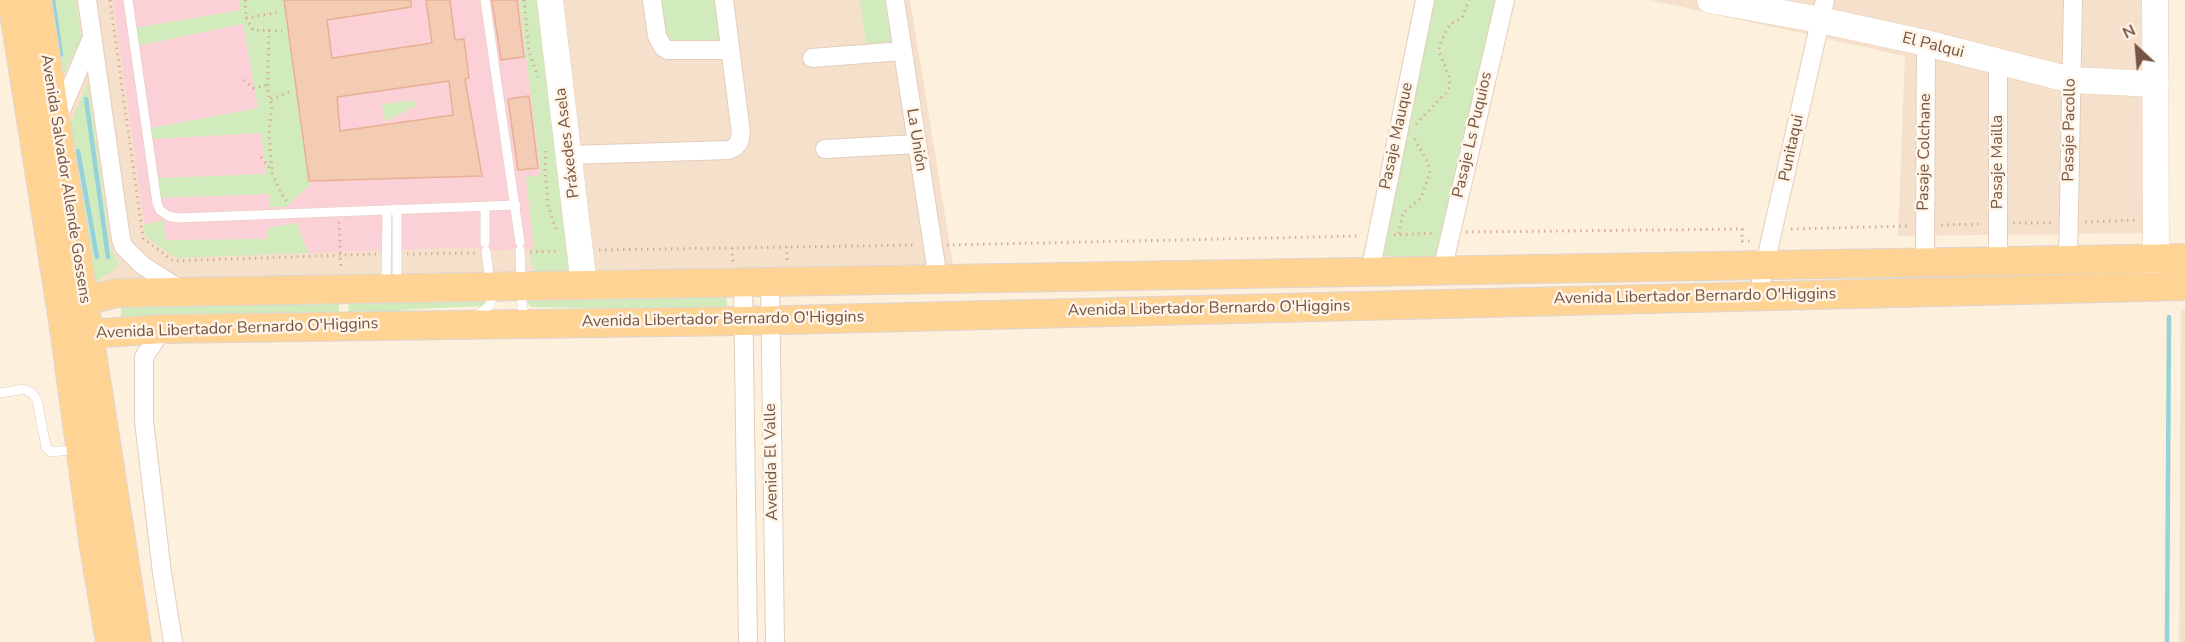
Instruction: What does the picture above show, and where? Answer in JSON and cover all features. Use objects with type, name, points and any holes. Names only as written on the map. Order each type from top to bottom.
[{"type":"main road","name":"Avenida Salvador Allende Gossens","points":[[12,0],[63,321],[110,642]]},
{"type":"main road","name":"Avenida Salvador Allende Gossens","points":[[37,0],[137,642]]},
{"type":"main road","name":"Avenida Libertador Bernardo O'Higgins","points":[[2167,276],[2068,260],[117,293],[84,301],[63,321],[89,334],[163,329],[458,323],[757,321],[1771,295],[2167,276],[2185,258]]},
{"type":"main road","points":[[1771,295],[1775,265]]},
{"type":"street","points":[[87,0],[124,248],[142,265],[185,292]]},
{"type":"street","name":"Práxedes Asela","points":[[550,0],[584,285]]},
{"type":"street","points":[[652,0],[657,36],[663,47],[668,50],[730,50]]},
{"type":"street","points":[[570,155],[729,150],[735,147],[741,133],[724,0]]},
{"type":"street","name":"La Unión","points":[[895,0],[938,279]]},
{"type":"street","name":"Pasaje Mauque","points":[[1370,272],[1425,0]]},
{"type":"street","name":"Pasaje Ls Puquios","points":[[1442,271],[1505,0]]},
{"type":"street","name":"El Palqui","points":[[1710,0],[1822,10],[1926,43],[2071,80],[2156,84]]},
{"type":"street","name":"Pasaje Pacollo","points":[[2068,260],[2073,0]]},
{"type":"street","points":[[2155,0],[2156,84],[2167,276]]},
{"type":"street","name":"Punitaqui","points":[[1775,265],[1822,10]]},
{"type":"street","points":[[55,124],[92,39]]},
{"type":"street","name":"Pasaje Colchane","points":[[1925,262],[1926,43]]},
{"type":"street","points":[[812,58],[902,51]]},
{"type":"street","name":"Pasaje Mailla","points":[[1998,63],[1998,261]]},
{"type":"street","points":[[825,149],[917,144]]},
{"type":"street","name":"Avenida El Valle","points":[[756,282],[775,642]]},
{"type":"street","name":"Avenida El Valle","points":[[748,642],[757,321],[756,282]]},
{"type":"street","points":[[163,329],[144,357],[144,412],[160,562],[173,642]]},
{"type":"lane","points":[[128,0],[157,203],[162,212],[173,218],[516,205]]},
{"type":"lane","points":[[485,0],[496,85],[516,205],[522,308],[530,323]]},
{"type":"lane","points":[[458,323],[476,317],[490,305],[492,298],[486,247],[485,207]]},
{"type":"lane","points":[[391,288],[397,209]]},
{"type":"lane","points":[[387,210],[391,288]]},
{"type":"lane","points":[[0,393],[24,389],[32,393],[37,400],[46,447],[51,452],[81,448]]},
{"type":"path","points":[[110,0],[143,238]]},
{"type":"path","points":[[245,0],[246,18],[253,30],[282,31]]},
{"type":"path","points":[[1399,234],[1402,213],[1421,198],[1430,173],[1428,162],[1412,130],[1450,86],[1439,46],[1450,24],[1462,18],[1469,0]]},
{"type":"path","points":[[246,18],[279,12]]},
{"type":"path","points":[[269,30],[268,93],[271,99],[269,132],[272,173]]},
{"type":"path","points":[[244,80],[253,88],[268,85]]},
{"type":"path","points":[[271,99],[289,92]]},
{"type":"path","points":[[261,157],[292,209]]},
{"type":"path","points":[[339,212],[340,251]]},
{"type":"path","points":[[581,250],[932,245],[1450,232],[1742,229]]},
{"type":"shaded area","points":[[5,0],[910,0],[954,270],[44,292]]},
{"type":"shaded area","points":[[113,0],[519,0],[541,175],[526,177],[533,249],[480,251],[479,247],[175,258],[146,236]]},
{"type":"shaded area","points":[[1650,0],[2158,0],[2161,233],[1898,236],[1905,56]]},
{"type":"shaded area","points":[[2181,309],[2185,309],[2185,642],[2179,642]]},
{"type":"green space","points":[[48,0],[76,0],[81,39],[61,78]]},
{"type":"green space","points":[[239,0],[284,0],[310,185],[286,207],[269,207],[269,194],[159,198],[156,178],[266,174],[261,133],[152,139],[150,128],[258,108],[243,24],[138,46],[134,28],[240,10]]},
{"type":"green space","points":[[519,0],[540,0],[574,266],[569,271],[541,274],[532,266],[529,249],[533,249],[533,241],[526,177],[541,175]]},
{"type":"green space","points":[[659,0],[718,0],[723,44],[672,41],[663,31]]},
{"type":"green space","points":[[860,0],[885,0],[891,42],[866,45]]},
{"type":"green space","points":[[1428,0],[1500,0],[1442,259],[1368,255]]},
{"type":"green space","points":[[88,82],[111,250],[119,263],[114,270],[97,281],[93,279],[68,130]]},
{"type":"green space","points":[[414,100],[415,106],[385,122],[382,104]]},
{"type":"green space","points":[[163,220],[166,240],[267,239],[268,228],[297,223],[308,253],[175,258],[146,236],[143,225]]},
{"type":"green space","points":[[726,291],[727,310],[532,307],[528,304],[527,298]]},
{"type":"green space","points":[[339,297],[339,317],[121,323],[121,303]]},
{"type":"green space","points":[[348,297],[489,297],[484,306],[415,309],[349,317]]},
{"type":"building","points":[[284,0],[411,0],[411,7],[327,20],[332,58],[432,43],[426,0],[450,0],[455,40],[464,39],[469,78],[465,79],[482,176],[309,181]],"holes":[[[449,81],[453,115],[340,131],[337,97]]]},
{"type":"building","points":[[492,0],[517,0],[524,57],[501,60]]},
{"type":"building","points":[[529,96],[538,168],[518,170],[508,99]]},
{"type":"waterway","points":[[53,0],[61,55]]},
{"type":"waterway","points":[[86,99],[108,257]]},
{"type":"waterway","points":[[78,151],[97,257]]},
{"type":"waterway","points":[[2167,642],[2169,317]]}]
